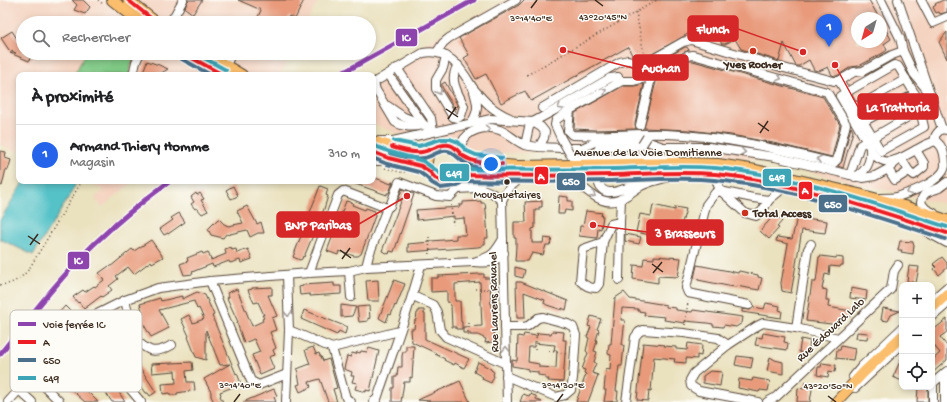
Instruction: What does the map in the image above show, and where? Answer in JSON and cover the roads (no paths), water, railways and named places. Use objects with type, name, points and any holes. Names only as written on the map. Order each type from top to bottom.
[{"type":"main road","points":[[112,0],[132,16]]},
{"type":"main road","points":[[128,0],[148,16]]},
{"type":"main road","points":[[196,60],[218,72]]},
{"type":"main road","points":[[217,60],[237,72]]},
{"type":"main road","points":[[376,141],[410,152],[422,152],[442,145],[448,145],[462,153],[465,166],[457,178],[439,180],[421,166],[388,158],[376,153]]},
{"type":"main road","points":[[430,172],[428,161],[429,156],[436,148]]},
{"type":"main road","name":"Avenue de la Voie Domitienne","points":[[462,153],[472,160],[483,163],[518,166],[686,168],[714,174],[753,179],[859,205],[947,234]]},
{"type":"main road","name":"Avenue de la Voie Domitienne","points":[[457,178],[545,176],[686,168],[718,164],[756,170],[859,194],[904,206],[946,220]]},
{"type":"main road","points":[[935,305],[947,294]]},
{"type":"main road","points":[[836,402],[863,373],[899,339]]},
{"type":"street","points":[[173,16],[183,0]]},
{"type":"street","points":[[437,52],[443,43],[449,38],[516,0]]},
{"type":"street","points":[[882,0],[898,33],[903,51],[914,74],[931,95]]},
{"type":"street","points":[[859,194],[882,198],[906,194],[932,182],[940,176],[945,168],[941,144],[936,133],[945,130],[931,95],[898,0]]},
{"type":"street","points":[[921,0],[933,23],[947,17]]},
{"type":"street","points":[[542,108],[620,62],[628,60],[638,63],[646,63],[683,42],[691,40],[784,68],[834,81],[839,81],[854,72],[863,71],[892,55],[903,51]]},
{"type":"street","points":[[376,82],[424,53],[437,52],[453,60],[458,65],[473,88],[486,104],[496,112],[514,120]]},
{"type":"street","points":[[571,151],[582,148],[599,140],[684,135],[770,146],[834,163],[837,160],[846,124],[827,92],[693,55],[687,56],[639,79],[622,81],[570,110],[556,120],[555,125],[573,157],[581,159],[664,158],[686,168]]},
{"type":"street","points":[[446,56],[444,68],[436,80],[436,88],[453,117],[458,118],[461,116],[464,106],[453,79],[453,72],[458,65]]},
{"type":"street","points":[[134,72],[137,60]]},
{"type":"street","points":[[226,65],[228,60]]},
{"type":"street","points":[[839,81],[843,94],[860,124],[869,139],[881,151],[924,128],[916,98],[898,66],[894,65],[843,94]]},
{"type":"street","points":[[397,68],[431,118],[433,131]]},
{"type":"street","points":[[388,74],[424,126]]},
{"type":"street","points":[[596,154],[600,148],[604,146],[635,146],[642,137],[652,74]]},
{"type":"street","points":[[525,145],[529,127],[532,122],[610,78],[618,78]]},
{"type":"street","points":[[852,109],[906,78]]},
{"type":"street","points":[[642,137],[635,128],[635,121],[646,85]]},
{"type":"street","points":[[472,122],[478,106],[473,88]]},
{"type":"street","points":[[376,90],[383,102],[394,111],[433,131]]},
{"type":"street","points":[[860,124],[916,98],[931,95]]},
{"type":"street","points":[[570,110],[568,131],[572,134],[642,137],[663,147],[709,147],[775,157],[863,178],[875,176],[888,169],[901,158]]},
{"type":"street","points":[[853,176],[860,145],[920,110]]},
{"type":"street","points":[[376,140],[393,141],[472,122],[491,119],[514,120],[532,122],[545,132],[539,148]]},
{"type":"street","points":[[462,153],[463,140],[468,134],[476,130],[492,128],[502,131],[525,145],[539,148],[562,148]]},
{"type":"street","points":[[853,176],[861,174],[867,168],[871,158],[869,139]]},
{"type":"street","points":[[870,150],[881,161],[889,162],[901,158],[916,150],[941,144]]},
{"type":"street","points":[[901,158],[908,171],[914,175],[924,167],[924,163],[916,150]]},
{"type":"street","points":[[376,161],[381,161],[388,158]]},
{"type":"street","points":[[545,176],[579,185],[590,194],[603,201],[613,202],[622,199],[642,186],[686,168]]},
{"type":"street","points":[[888,169],[895,180],[908,171]]},
{"type":"street","points":[[714,174],[720,191],[745,213],[756,216],[762,211],[769,200],[786,186]]},
{"type":"street","points":[[366,267],[387,208],[390,206],[399,182],[436,196],[450,197],[458,189],[481,188],[493,192],[502,201],[510,186],[524,176]]},
{"type":"street","points":[[457,178],[470,188]]},
{"type":"street","points":[[457,178],[458,189]]},
{"type":"street","points":[[598,180],[599,186],[602,190],[616,193],[637,182],[654,181]]},
{"type":"street","points":[[946,220],[926,209],[921,203],[921,198],[926,192],[940,187],[947,182]]},
{"type":"street","points":[[749,305],[688,293],[686,288],[706,205],[715,193],[720,191],[769,200]]},
{"type":"street","points":[[309,273],[338,195],[343,192],[387,208]]},
{"type":"street","points":[[619,280],[622,199]]},
{"type":"street","name":"Rue Laurens Ravanel","points":[[502,201],[507,402]]},
{"type":"street","name":"Avenue de la Voie Domitienne","points":[[907,221],[926,233],[947,242]]},
{"type":"street","points":[[603,242],[583,249],[580,281],[591,288],[596,288],[599,284],[603,242],[611,224],[620,222]]},
{"type":"street","points":[[474,262],[490,257],[496,251],[503,238]]},
{"type":"street","points":[[796,328],[808,249],[811,244]]},
{"type":"street","points":[[105,310],[125,300],[158,288],[210,281],[349,271],[366,267],[474,262],[487,263],[493,262],[504,253]]},
{"type":"street","points":[[373,402],[377,399],[399,331],[413,296],[421,265]]},
{"type":"street","name":"Rue Édouard Lalo","points":[[767,402],[776,397],[891,289],[894,271],[898,265]]},
{"type":"street","points":[[349,271],[351,297]]},
{"type":"street","points":[[286,402],[289,330],[287,275]]},
{"type":"street","points":[[210,281],[251,381],[259,385],[287,374]]},
{"type":"street","points":[[935,297],[947,287]]},
{"type":"street","points":[[413,296],[434,305],[437,312],[440,330],[446,337],[506,364]]},
{"type":"street","points":[[125,300],[127,310]]},
{"type":"street","points":[[935,314],[947,304]]},
{"type":"street","points":[[505,327],[523,328],[538,318],[543,317],[568,324],[573,327],[576,335],[571,390],[565,395],[556,397],[506,376]]},
{"type":"street","points":[[758,402],[699,391],[691,386],[690,380],[694,373],[728,345],[763,323],[796,328],[838,338]]},
{"type":"street","points":[[289,330],[332,348],[399,331]]},
{"type":"street","points":[[626,402],[635,337],[639,332],[644,330],[684,333],[718,338],[728,345]]},
{"type":"street","points":[[832,402],[862,366],[899,331]]},
{"type":"street","points":[[142,346],[146,349],[157,352],[162,351],[172,345]]},
{"type":"street","points":[[840,402],[899,347]]},
{"type":"street","points":[[332,348],[346,398],[351,402]]},
{"type":"street","points":[[933,402],[933,383],[946,372]]},
{"type":"street","points":[[944,402],[946,372]]},
{"type":"street","points":[[8,402],[17,392]]},
{"type":"street","points":[[21,392],[32,402]]},
{"type":"street","points":[[50,392],[60,401]]},
{"type":"street","points":[[133,392],[141,402]]},
{"type":"water","points":[[22,184],[76,184],[33,255],[0,239],[0,220]]},
{"type":"rail line","name":"IC","points":[[376,54],[474,0]]},
{"type":"rail line","name":"IC","points":[[344,72],[366,60]]},
{"type":"rail line","name":"IC","points":[[36,310],[93,245],[130,212],[166,184]]},
{"type":"rail line","name":"IC","points":[[0,354],[10,342]]},
{"type":"place","name":"Armand Thiery Homme","points":[[829,47]]},
{"type":"place","name":"Auchan","points":[[563,50]]},
{"type":"place","name":"Yves Rocher","points":[[753,51]]},
{"type":"place","name":"Flunch","points":[[803,52]]},
{"type":"place","name":"La Trattoria","points":[[835,65]]},
{"type":"place","name":"Mousquetaires","points":[[507,182]]},
{"type":"place","name":"BNP Paribas","points":[[407,196]]},
{"type":"place","name":"Total Access","points":[[745,213]]},
{"type":"place","name":"3 Brasseurs","points":[[593,225]]}]
